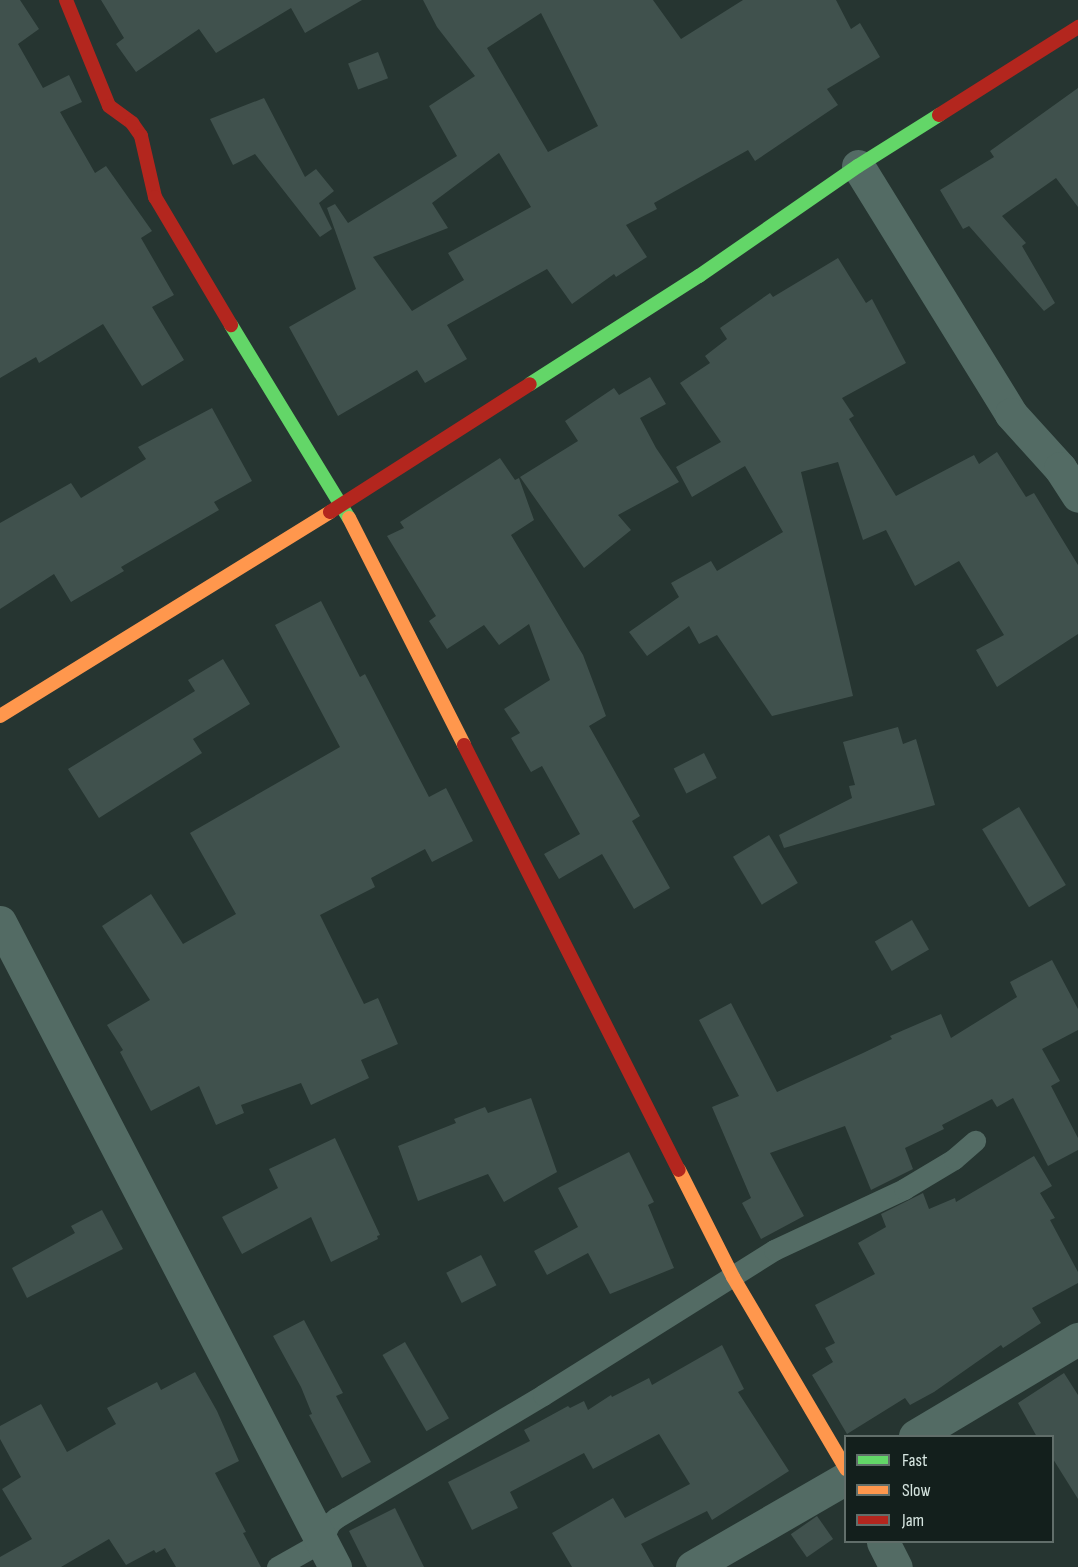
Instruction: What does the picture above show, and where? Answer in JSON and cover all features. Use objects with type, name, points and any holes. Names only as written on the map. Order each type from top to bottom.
[{"type":"street","points":[[66,0],[109,106],[132,123],[141,136],[149,180],[156,197],[199,273],[342,505],[733,1277],[844,1466]]},
{"type":"street","points":[[0,716],[342,505],[699,276],[858,166],[1078,27]]},
{"type":"street","points":[[858,166],[1011,414],[1060,468],[1078,496]]},
{"type":"street","points":[[0,922],[328,1555]]},
{"type":"street","points":[[918,1435],[1078,1339]]},
{"type":"street","points":[[692,1567],[844,1479]]},
{"type":"street","points":[[884,1543],[896,1567]]},
{"type":"lane","points":[[277,1567],[328,1555],[330,1523],[336,1518],[543,1395],[790,1240],[931,1174],[975,1141]]},
{"type":"building","points":[[0,0],[20,0],[39,29],[18,44],[43,88],[69,75],[82,102],[60,112],[95,173],[106,166],[152,231],[141,238],[174,295],[152,307],[184,360],[142,386],[103,324],[39,363],[36,357],[0,378]]},
{"type":"building","points":[[101,0],[362,0],[305,33],[291,8],[216,53],[199,29],[136,72],[116,44],[124,38]]},
{"type":"building","points":[[423,0],[653,0],[681,39],[743,0],[836,0],[851,29],[860,23],[880,57],[827,89],[838,105],[755,161],[748,150],[654,203],[657,209],[626,225],[647,257],[616,277],[614,274],[572,304],[547,269],[447,325],[467,359],[425,383],[417,370],[338,416],[289,327],[356,289],[327,208],[335,204],[348,223],[457,156],[429,106],[475,76],[437,27]],"holes":[[[541,13],[598,126],[548,152],[487,48]],[[499,153],[531,207],[448,253],[464,280],[412,311],[373,257],[448,228],[432,203]]]},
{"type":"building","points":[[378,52],[388,78],[358,90],[348,63]]},
{"type":"building","points":[[1078,88],[1078,207],[1056,178],[1002,216],[1026,243],[1022,246],[1055,303],[1044,311],[969,226],[963,229],[940,190],[994,157],[990,151]]},
{"type":"building","points":[[264,98],[305,177],[316,169],[334,191],[319,203],[332,229],[320,237],[255,154],[233,165],[210,119]]},
{"type":"building","points":[[838,258],[866,303],[872,299],[906,363],[842,398],[854,416],[849,419],[896,496],[974,455],[979,464],[997,452],[1026,497],[1034,493],[1078,565],[1078,634],[997,687],[976,650],[1004,635],[959,561],[915,586],[886,530],[863,540],[838,462],[801,472],[853,696],[772,716],[717,635],[699,644],[689,626],[647,656],[629,632],[679,597],[671,583],[711,561],[717,571],[783,532],[745,466],[692,497],[676,467],[721,442],[680,383],[710,363],[705,356],[727,339],[720,328],[770,293],[773,297]]},
{"type":"building","points":[[650,377],[666,404],[640,418],[656,448],[679,482],[618,515],[631,530],[584,568],[520,477],[578,441],[565,421],[614,388],[619,395]]},
{"type":"building","points":[[212,408],[252,481],[214,502],[219,510],[121,567],[124,571],[71,602],[54,574],[0,609],[0,523],[71,483],[81,498],[146,459],[138,447]]},
{"type":"building","points":[[500,458],[515,480],[519,478],[534,520],[511,535],[583,655],[606,716],[589,726],[640,816],[632,821],[670,888],[634,909],[602,854],[559,879],[544,854],[580,834],[542,766],[531,772],[511,738],[520,733],[504,709],[550,680],[529,624],[499,645],[484,625],[447,649],[429,621],[436,616],[387,536],[404,528],[400,522]]},
{"type":"building","points":[[321,601],[360,677],[365,674],[429,797],[446,788],[473,841],[432,862],[425,849],[371,878],[375,887],[320,915],[364,1004],[378,998],[398,1044],[361,1060],[369,1078],[311,1105],[301,1083],[241,1105],[244,1113],[216,1125],[199,1086],[151,1111],[120,1052],[123,1050],[107,1025],[150,1000],[102,926],[151,894],[183,944],[236,914],[190,833],[340,747],[275,625]]},
{"type":"building","points":[[223,659],[250,704],[193,739],[202,753],[99,818],[68,769],[195,691],[188,680]]},
{"type":"building","points":[[898,727],[903,744],[916,739],[935,805],[784,848],[779,835],[852,798],[849,786],[855,785],[843,742]]},
{"type":"building","points":[[704,753],[717,778],[686,793],[674,768]]},
{"type":"building","points":[[1019,807],[1066,885],[1029,907],[982,829]]},
{"type":"building","points":[[769,835],[798,883],[762,905],[733,857]]},
{"type":"building","points":[[912,920],[929,949],[892,971],[875,942]]},
{"type":"building","points":[[1052,960],[1078,1009],[1078,1030],[1042,1049],[1060,1081],[1051,1086],[1078,1138],[1078,1150],[1048,1166],[1013,1098],[997,1107],[992,1099],[942,1125],[944,1129],[905,1148],[913,1169],[871,1190],[845,1126],[770,1153],[804,1216],[761,1239],[742,1203],[751,1198],[712,1107],[739,1096],[699,1020],[731,1003],[777,1092],[892,1039],[890,1036],[941,1014],[951,1038],[1017,997],[1010,982]]},
{"type":"building","points":[[531,1098],[557,1172],[504,1202],[488,1174],[418,1201],[398,1146],[456,1123],[454,1119],[485,1107],[488,1113]]},
{"type":"building","points":[[335,1138],[380,1235],[377,1236],[378,1239],[331,1262],[311,1217],[242,1254],[222,1217],[278,1188],[269,1169]]},
{"type":"building","points":[[629,1152],[654,1202],[648,1205],[674,1268],[610,1294],[588,1253],[547,1275],[534,1251],[578,1227],[558,1188]]},
{"type":"building","points":[[1034,1156],[1052,1186],[1040,1193],[1055,1218],[1050,1220],[1078,1272],[1078,1283],[1032,1308],[1041,1323],[1003,1348],[1001,1345],[934,1392],[910,1405],[905,1398],[847,1434],[812,1375],[833,1362],[825,1348],[835,1343],[815,1305],[875,1274],[858,1243],[886,1227],[881,1214],[923,1193],[929,1209],[955,1198],[956,1202]]},
{"type":"building","points":[[102,1210],[123,1249],[27,1298],[12,1268],[75,1233],[71,1226]]},
{"type":"building","points":[[481,1255],[496,1285],[462,1303],[446,1273]]},
{"type":"building","points":[[304,1320],[343,1393],[336,1396],[371,1462],[342,1478],[309,1415],[312,1414],[301,1387],[273,1336]]},
{"type":"building","points":[[405,1342],[449,1418],[426,1431],[382,1355]]},
{"type":"building","points":[[722,1345],[744,1389],[738,1392],[789,1471],[712,1520],[707,1511],[641,1544],[654,1567],[572,1567],[552,1533],[613,1498],[625,1518],[690,1484],[659,1434],[593,1469],[584,1453],[510,1492],[518,1508],[472,1530],[448,1482],[530,1441],[524,1430],[568,1406],[570,1408],[584,1401],[588,1410],[611,1395],[612,1397],[649,1378],[652,1385]]},
{"type":"building","points":[[195,1372],[217,1411],[239,1461],[215,1473],[246,1532],[243,1533],[261,1567],[176,1567],[165,1548],[156,1553],[154,1550],[126,1565],[109,1539],[61,1567],[0,1567],[0,1557],[32,1539],[2,1489],[21,1477],[0,1439],[0,1426],[41,1404],[67,1452],[116,1424],[107,1408],[157,1382],[161,1390]]},
{"type":"building","points":[[1064,1373],[1078,1395],[1078,1499],[1054,1461],[1054,1435],[1036,1435],[1018,1403]]},
{"type":"building","points":[[395,1508],[424,1567],[367,1567],[349,1531]]},
{"type":"building","points":[[817,1516],[833,1539],[807,1557],[791,1534]]},
{"type":"traffic: fast","points":[[530,384],[699,276],[858,166],[939,115]]},
{"type":"traffic: fast","points":[[231,325],[349,518]]},
{"type":"traffic: slow","points":[[0,716],[330,512]]},
{"type":"traffic: slow","points":[[349,518],[464,745]]},
{"type":"traffic: slow","points":[[679,1170],[733,1277],[844,1466]]},
{"type":"traffic: jam","points":[[66,0],[109,106],[132,123],[141,136],[155,197],[231,325]]},
{"type":"traffic: jam","points":[[939,115],[1078,27]]},
{"type":"traffic: jam","points":[[330,512],[530,384]]},
{"type":"traffic: jam","points":[[464,745],[679,1170]]}]
